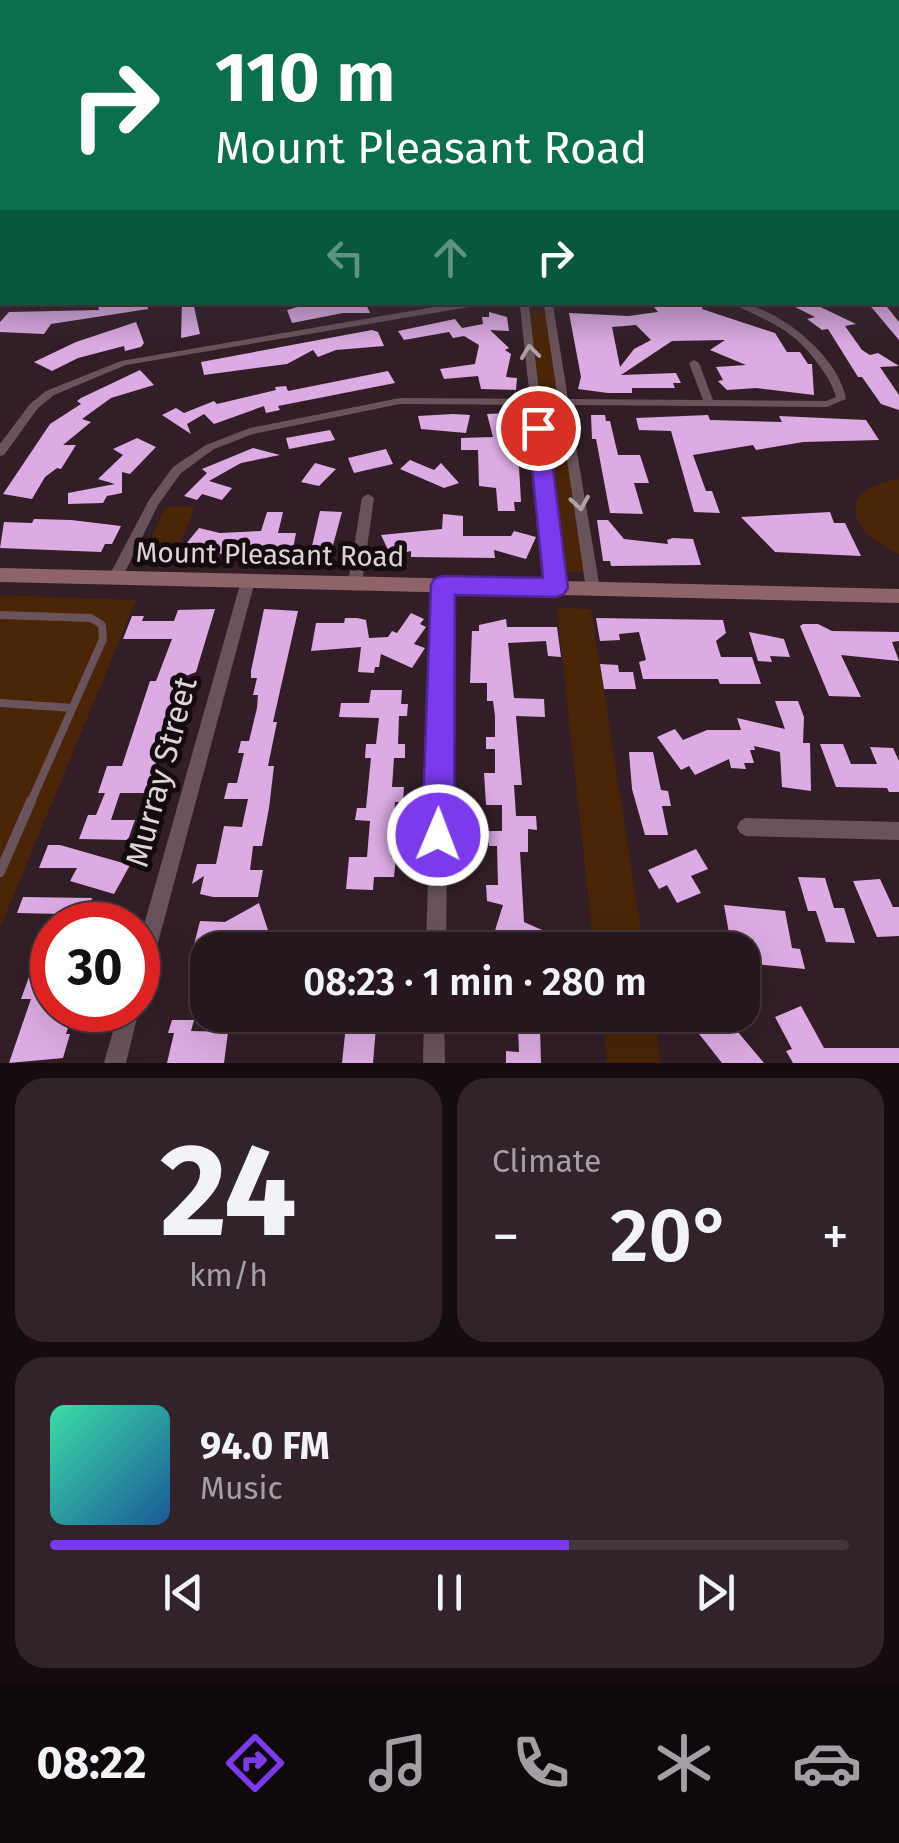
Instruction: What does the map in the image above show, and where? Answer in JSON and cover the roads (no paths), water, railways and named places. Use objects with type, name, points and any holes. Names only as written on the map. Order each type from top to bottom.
[{"type":"street","points":[[0,452],[34,406],[50,393],[124,363],[477,305]]},
{"type":"street","points":[[524,305],[556,588]]},
{"type":"street","points":[[548,305],[592,589]]},
{"type":"street","points":[[115,578],[163,486],[190,459],[228,439],[400,401],[836,403],[841,399],[840,388],[805,339],[780,320],[740,305]]},
{"type":"street","points":[[694,363],[708,402]]},
{"type":"street","points":[[354,582],[368,498]]},
{"type":"street","name":"Mount Pleasant Road","points":[[0,575],[899,596]]},
{"type":"street","name":"Murray Street","points":[[159,902],[248,580]]},
{"type":"street","points":[[436,932],[443,585]]},
{"type":"street","points":[[746,827],[899,831]]},
{"type":"street","points":[[114,1063],[123,1032]]},
{"type":"street","points":[[434,1032],[434,1063]]},
{"type":"lane","points":[[0,615],[91,618],[102,625],[103,639],[1,868]]},
{"type":"lane","points":[[0,703],[72,708]]}]
